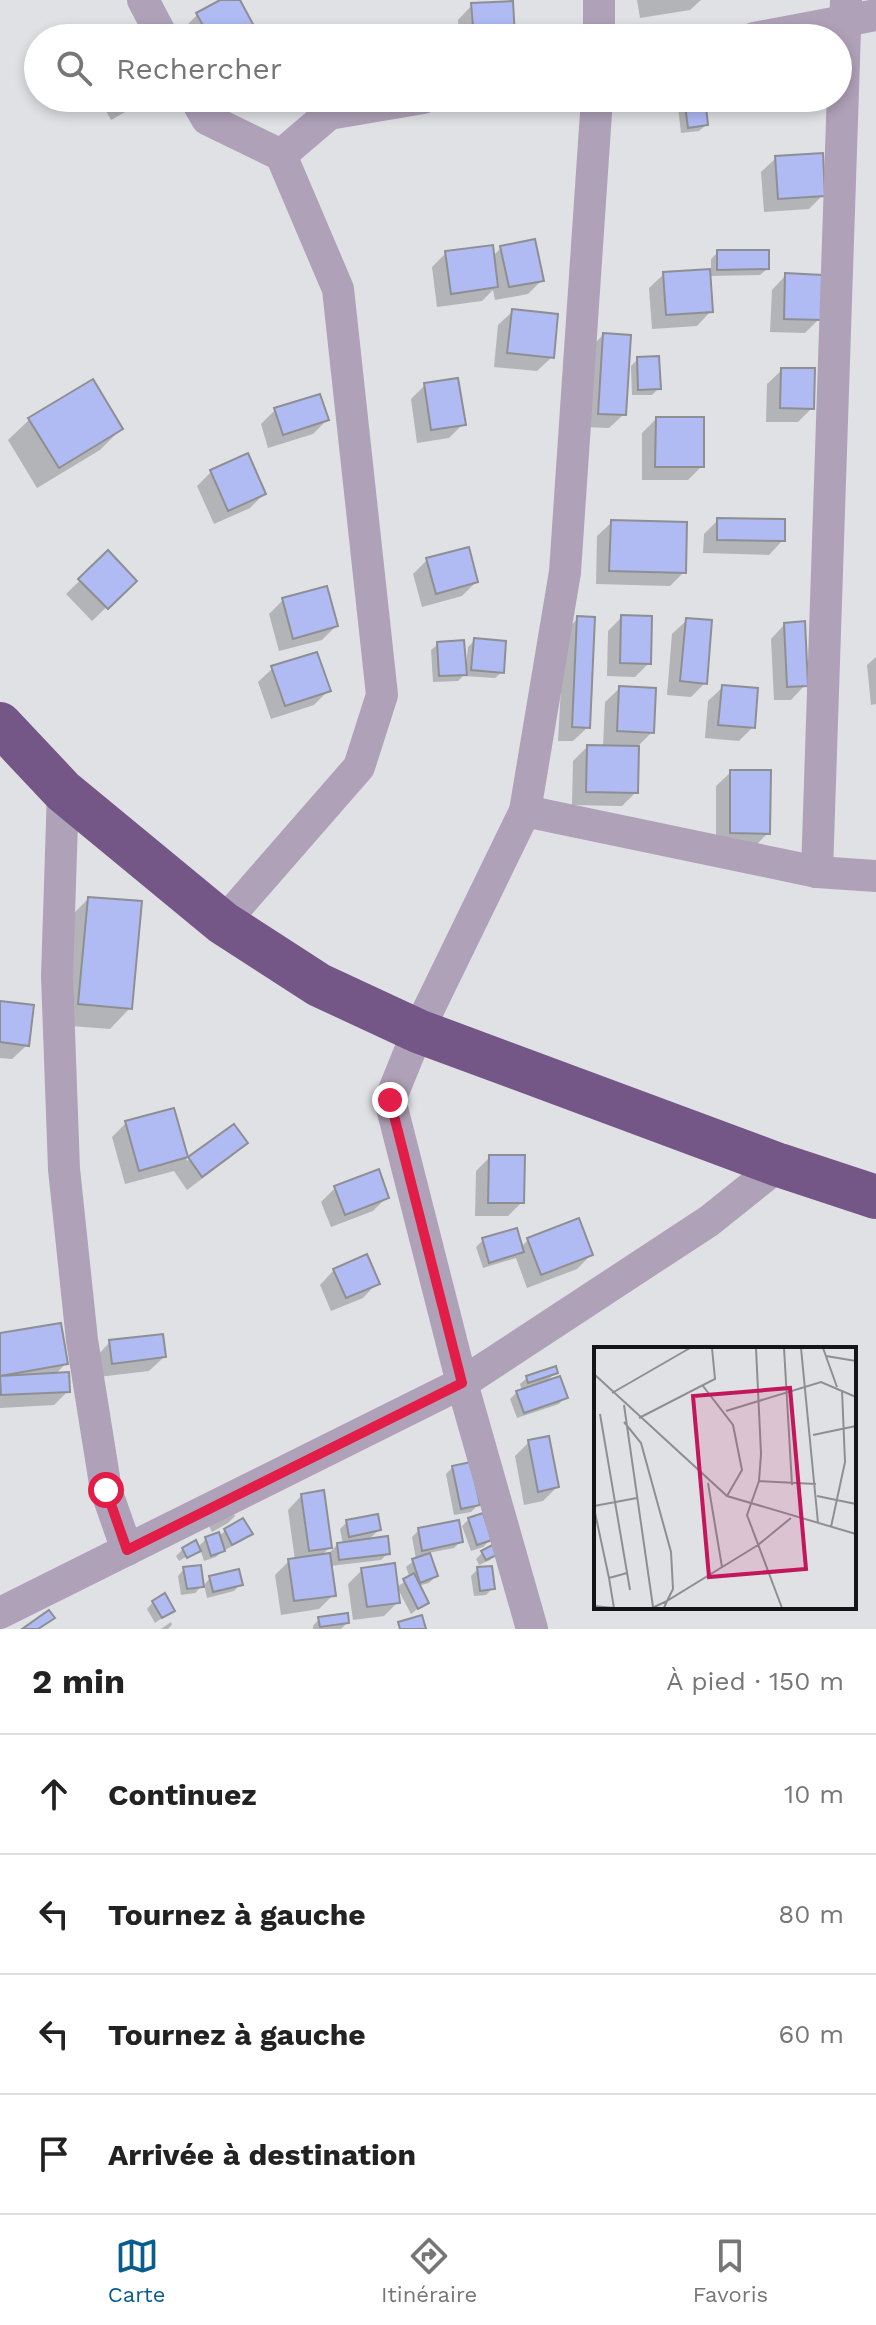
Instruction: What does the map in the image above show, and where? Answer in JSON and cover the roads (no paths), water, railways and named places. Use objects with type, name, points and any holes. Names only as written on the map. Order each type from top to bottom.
[{"type":"highway","points":[[0,724],[63,791],[223,923],[319,985],[418,1031],[779,1165],[876,1197]]},
{"type":"street","points":[[143,0],[156,24]]},
{"type":"street","points":[[599,0],[599,24]]},
{"type":"street","points":[[809,24],[856,12],[852,100]]},
{"type":"street","points":[[203,112],[207,119],[281,155],[338,289],[382,695],[359,767],[223,923]]},
{"type":"street","points":[[281,155],[329,114],[341,112]]},
{"type":"street","points":[[532,1629],[462,1383],[390,1100],[418,1031],[525,811],[565,572],[596,112]]},
{"type":"street","points":[[817,872],[851,112]]},
{"type":"street","points":[[63,791],[57,976],[64,1169],[82,1340],[106,1490],[127,1550]]},
{"type":"street","points":[[525,811],[817,872],[876,876]]},
{"type":"street","points":[[0,1613],[462,1383],[709,1221],[779,1165]]}]
